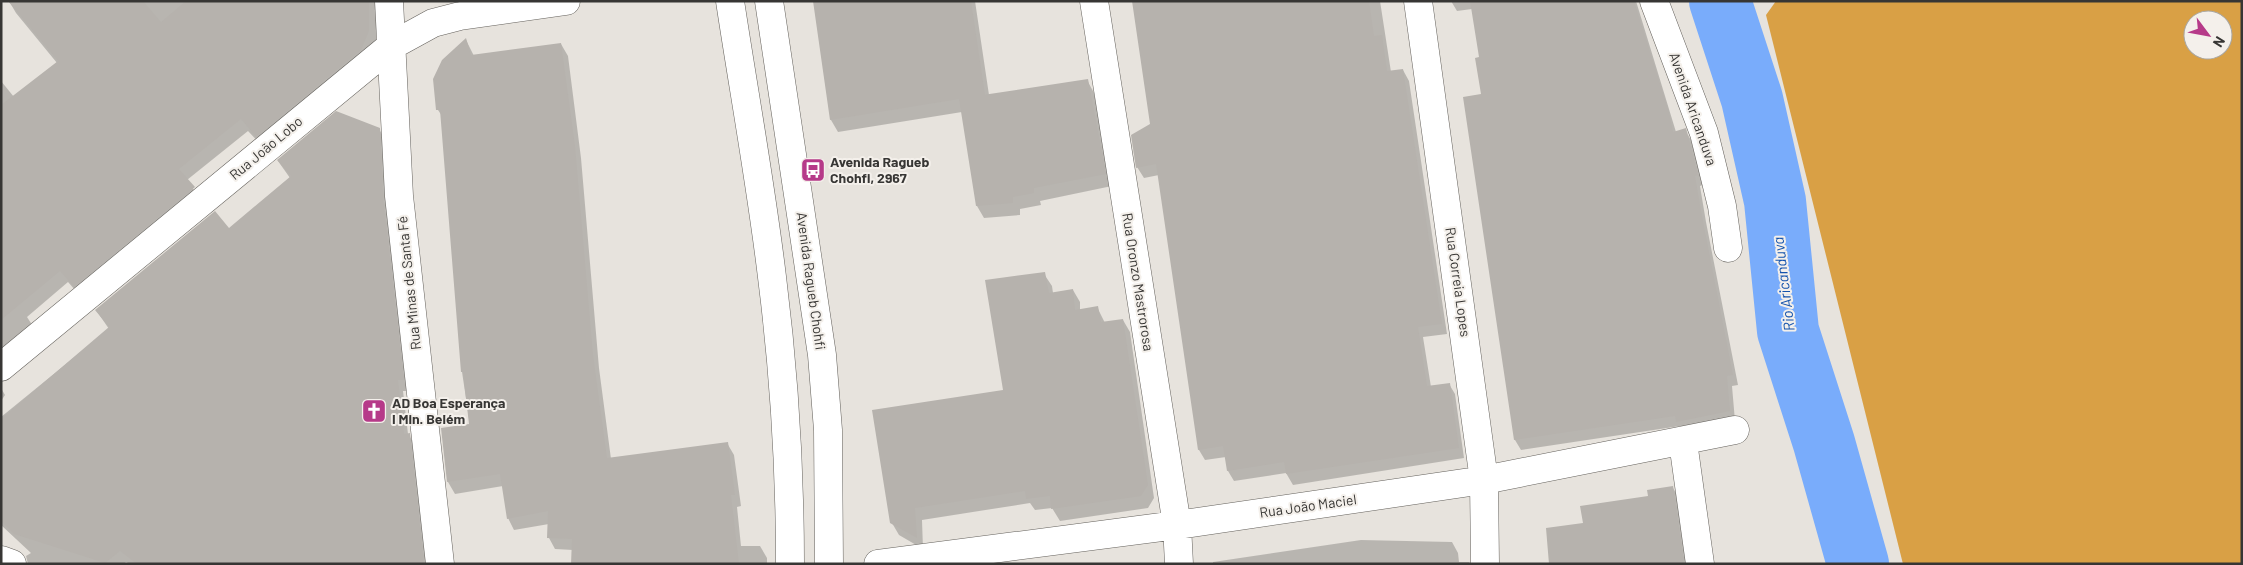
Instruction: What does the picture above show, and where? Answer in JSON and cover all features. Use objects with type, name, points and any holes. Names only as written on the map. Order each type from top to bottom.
[{"type":"street","name":"Rua Minas de Santa Fé","points":[[389,1],[399,196],[440,564]]},
{"type":"street","name":"Rua João Lobo","points":[[1,367],[391,46],[433,23],[460,16],[566,1]]},
{"type":"street","points":[[730,1],[772,277],[781,362],[790,516],[790,564]]},
{"type":"street","name":"Avenida Ragueb Chohfi","points":[[769,1],[822,355],[828,430],[829,564]]},
{"type":"street","name":"Rua Oronzo Mastrorosa","points":[[1094,1],[1177,525],[1179,564]]},
{"type":"street","name":"Rua Correia Lopes","points":[[1418,1],[1484,480],[1486,564]]},
{"type":"street","name":"Avenida Aricanduva","points":[[1654,1],[1704,133],[1722,206],[1728,248]]},
{"type":"street","name":"Rua João Maciel","points":[[878,564],[1177,525],[1484,480],[1683,442],[1735,430]]},
{"type":"street","points":[[1683,442],[1700,564]]},
{"type":"street","points":[[1,560],[12,564]]},
{"type":"shaded area","points":[[1776,1],[2242,1],[2242,564],[1903,564],[1766,15]]},
{"type":"building","points":[[8,1],[143,1],[161,22],[186,1],[369,1],[369,31],[361,50],[256,137],[241,119],[179,169],[195,187],[74,287],[60,271],[1,320],[1,105],[58,61]]},
{"type":"building","points":[[813,1],[971,1],[985,95],[1088,79],[1106,174],[1034,188],[1034,193],[1013,197],[1013,203],[976,206],[959,99],[830,120]]},
{"type":"building","points":[[1132,1],[1369,1],[1374,36],[1382,35],[1387,71],[1403,69],[1442,324],[1418,327],[1427,386],[1450,383],[1459,448],[1286,474],[1284,462],[1227,471],[1223,446],[1198,450],[1156,164],[1136,168],[1131,135],[1150,124]]},
{"type":"building","points":[[1470,1],[1634,1],[1669,112],[1673,132],[1686,128],[1698,175],[1695,176],[1701,211],[1733,375],[1727,376],[1730,411],[1676,422],[1675,416],[1514,440],[1463,97],[1481,94],[1475,58],[1479,57]]},
{"type":"building","points":[[466,38],[471,55],[561,43],[575,146],[593,355],[607,458],[728,442],[735,495],[731,495],[739,564],[571,564],[572,539],[547,538],[548,511],[507,519],[500,474],[447,482],[441,428],[469,424],[463,372],[461,372],[440,110],[436,110],[433,79],[442,60]]},
{"type":"building","points":[[336,111],[380,128],[383,198],[404,380],[398,380],[404,434],[410,433],[424,564],[137,564],[120,551],[105,563],[14,534],[1,521],[1,419],[109,327],[95,310],[215,211],[229,228],[291,176],[277,160]]},
{"type":"building","points":[[1045,272],[1049,293],[1073,289],[1075,310],[1098,306],[1101,322],[1123,319],[1148,485],[1141,496],[1051,509],[1050,496],[1026,499],[1025,491],[915,508],[917,538],[890,523],[872,410],[1003,390],[985,280]]},
{"type":"building","points":[[1673,486],[1684,564],[1549,564],[1546,528],[1583,523],[1580,506],[1648,496],[1647,490]]},
{"type":"waterway","name":"Rio Aricanduva","points":[[1720,1],[1752,99],[1775,201],[1788,331],[1824,443],[1858,564]]},
{"type":"place","name":"Avenida Ragueb Chohfi, 2967","points":[[813,170]]},
{"type":"place","name":"AD Boa Esperança I Min. Belém","points":[[374,411]]}]
